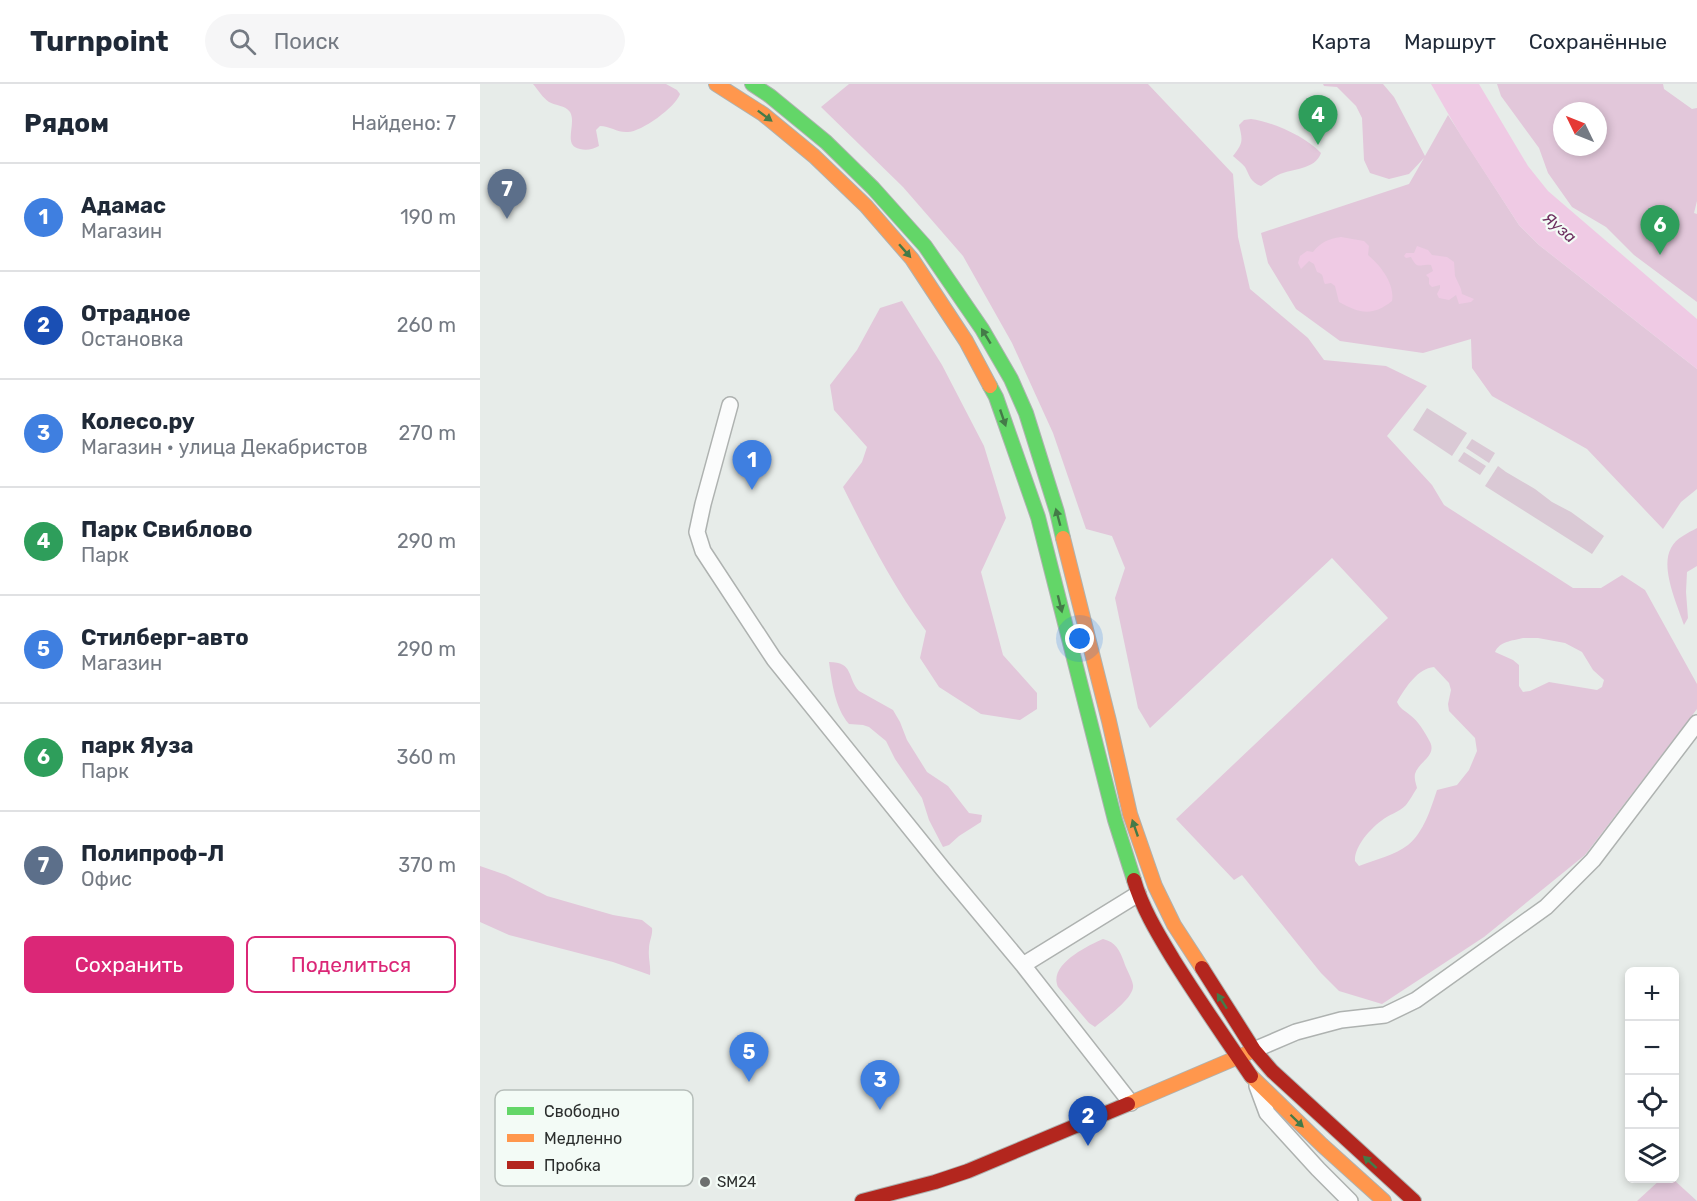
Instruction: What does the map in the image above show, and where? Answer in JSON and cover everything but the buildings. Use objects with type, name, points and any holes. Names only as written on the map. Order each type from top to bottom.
[{"type":"main road","points":[[716,84],[763,114],[814,156],[866,206],[912,259],[966,341],[996,397],[1038,517],[1115,820],[1138,894],[1159,936],[1184,977],[1254,1081],[1384,1201]]},
{"type":"main road","points":[[752,84],[826,142],[873,188],[925,246],[982,329],[1011,379],[1026,413],[1057,512],[1130,814],[1155,886],[1174,925],[1254,1050],[1272,1071],[1414,1201]]},
{"type":"main road","points":[[862,1201],[936,1182],[968,1171],[1254,1050]]},
{"type":"street","points":[[730,405],[703,504],[698,532],[703,551],[774,659],[1023,965],[1131,1103]]},
{"type":"street","points":[[1254,1050],[1296,1032],[1341,1020],[1385,1016],[1416,1000],[1546,907],[1593,860],[1697,723]]},
{"type":"street","points":[[1023,965],[1138,894]]},
{"type":"street","points":[[1254,1081],[1267,1113],[1350,1201]]},
{"type":"shaded area","points":[[533,84],[666,84],[680,94],[665,112],[634,131],[617,131],[600,126],[596,130],[599,146],[585,150],[572,144],[570,112],[566,108],[549,102]]},
{"type":"shaded area","points":[[849,84],[1148,84],[1233,174],[1238,237],[1250,289],[1308,338],[1324,360],[1386,366],[1427,386],[1387,436],[1432,485],[1444,505],[1573,588],[1601,588],[1622,575],[1645,590],[1697,684],[1697,709],[1585,855],[1484,937],[1382,1004],[1339,991],[1321,973],[1242,875],[1234,880],[1176,819],[1388,618],[1332,558],[1150,728],[1138,708],[1115,598],[1125,568],[1112,536],[1086,529],[1053,433],[1012,343],[963,256],[903,187],[821,107]],"holes":[[[1523,638],[1565,643],[1582,652],[1593,670],[1604,680],[1602,687],[1597,690],[1549,682],[1523,692],[1519,686],[1519,665],[1495,652],[1503,644]],[[1434,667],[1449,683],[1451,690],[1449,711],[1475,738],[1477,751],[1469,770],[1457,785],[1437,790],[1426,819],[1414,840],[1397,852],[1359,866],[1355,861],[1355,856],[1360,844],[1377,824],[1406,805],[1417,788],[1415,774],[1431,751],[1430,742],[1421,727],[1397,702],[1417,675]]]},
{"type":"shaded area","points":[[1323,84],[1383,84],[1394,97],[1425,156],[1448,115],[1519,225],[1539,245],[1697,369],[1697,489],[1681,502],[1663,529],[1587,449],[1492,396],[1472,368],[1471,339],[1423,353],[1340,341],[1296,309],[1268,263],[1261,233],[1409,184],[1424,158],[1409,174],[1389,179],[1370,173],[1364,160],[1362,118],[1356,106],[1337,87]]},
{"type":"shaded area","points":[[1497,84],[1663,84],[1664,89],[1692,109],[1697,108],[1697,201],[1694,213],[1697,214],[1697,302],[1634,255],[1606,227],[1572,207],[1548,173],[1539,148],[1501,96]]},
{"type":"shaded area","points":[[1251,119],[1269,123],[1298,136],[1321,153],[1318,159],[1309,166],[1278,175],[1261,186],[1255,183],[1244,166],[1233,156],[1241,142],[1239,125],[1244,120]]},
{"type":"shaded area","points":[[902,301],[942,365],[984,446],[1006,518],[981,572],[1003,655],[1037,693],[1037,709],[1020,720],[981,714],[939,687],[920,658],[926,631],[892,579],[843,487],[862,462],[867,447],[834,410],[830,385],[857,350],[880,308]]},
{"type":"shaded area","points":[[1427,408],[1467,433],[1452,456],[1413,430]]},
{"type":"shaded area","points":[[1472,439],[1495,453],[1489,463],[1466,448]]},
{"type":"shaded area","points":[[1464,452],[1486,466],[1480,475],[1458,461]]},
{"type":"shaded area","points":[[1498,466],[1571,512],[1604,536],[1592,554],[1485,486]]},
{"type":"shaded area","points":[[1697,528],[1697,566],[1687,572],[1688,618],[1684,625],[1668,576],[1668,556],[1676,541]]},
{"type":"shaded area","points":[[829,662],[843,665],[859,691],[893,710],[907,740],[927,772],[948,786],[969,813],[982,815],[981,822],[943,847],[929,820],[922,798],[895,759],[886,741],[869,727],[849,724],[844,718],[835,695]]},
{"type":"shaded area","points":[[480,866],[506,875],[547,896],[613,915],[642,920],[652,928],[649,952],[650,975],[613,962],[509,935],[480,922]]},
{"type":"shaded area","points":[[1103,939],[1111,942],[1119,951],[1133,985],[1124,1002],[1095,1027],[1058,987],[1056,979],[1059,971],[1071,957]]},
{"type":"shaded area","points":[[1657,1183],[1677,1183],[1697,1201],[1637,1201]]},
{"type":"water","name":"Яуза","points":[[1431,84],[1479,84],[1528,166],[1548,191],[1697,319],[1697,369],[1539,245],[1519,225],[1461,136]]},
{"type":"water","points":[[1341,237],[1364,241],[1369,246],[1368,255],[1378,264],[1391,288],[1392,301],[1385,306],[1366,312],[1353,309],[1339,302],[1335,286],[1331,283],[1325,284],[1314,264],[1309,261],[1301,269],[1298,263],[1300,256],[1307,251],[1313,252],[1325,242]]},
{"type":"water","points":[[1417,246],[1428,250],[1432,255],[1447,257],[1454,262],[1455,276],[1462,294],[1474,299],[1471,302],[1459,304],[1456,295],[1449,300],[1439,298],[1437,294],[1440,285],[1432,287],[1426,275],[1433,271],[1431,265],[1418,265],[1411,257],[1404,256],[1406,253],[1414,253]]},
{"type":"traffic: fast","points":[[752,84],[826,142],[873,188],[925,246],[982,329],[1011,379],[1026,413],[1063,538]]},
{"type":"traffic: fast","points":[[990,386],[996,397],[1038,517],[1115,820],[1134,880]]},
{"type":"traffic: slow","points":[[716,84],[763,114],[814,156],[866,206],[912,259],[966,341],[990,386]]},
{"type":"traffic: slow","points":[[1063,538],[1130,814],[1155,886],[1174,925],[1202,968]]},
{"type":"traffic: slow","points":[[1128,1104],[1250,1052]]},
{"type":"traffic: slow","points":[[1251,1076],[1384,1201]]},
{"type":"traffic: jam","points":[[1134,880],[1146,911],[1167,950],[1251,1076]]},
{"type":"traffic: jam","points":[[1202,968],[1254,1050],[1272,1071],[1414,1201]]},
{"type":"traffic: jam","points":[[862,1201],[968,1171],[1128,1104]]},
{"type":"place","name":"Парк Свиблово","points":[[1318,145]]},
{"type":"place","name":"Полипроф-Л","points":[[507,219]]},
{"type":"place","name":"парк Яуза","points":[[1660,255]]},
{"type":"place","name":"Адамас","points":[[752,490]]},
{"type":"place","name":"Стилберг-авто","points":[[749,1082]]},
{"type":"place","name":"Колесо.ру","points":[[880,1110]]},
{"type":"place","name":"Отрадное","points":[[1088,1146]]},
{"type":"place","name":"SM24","points":[[705,1182]]}]
